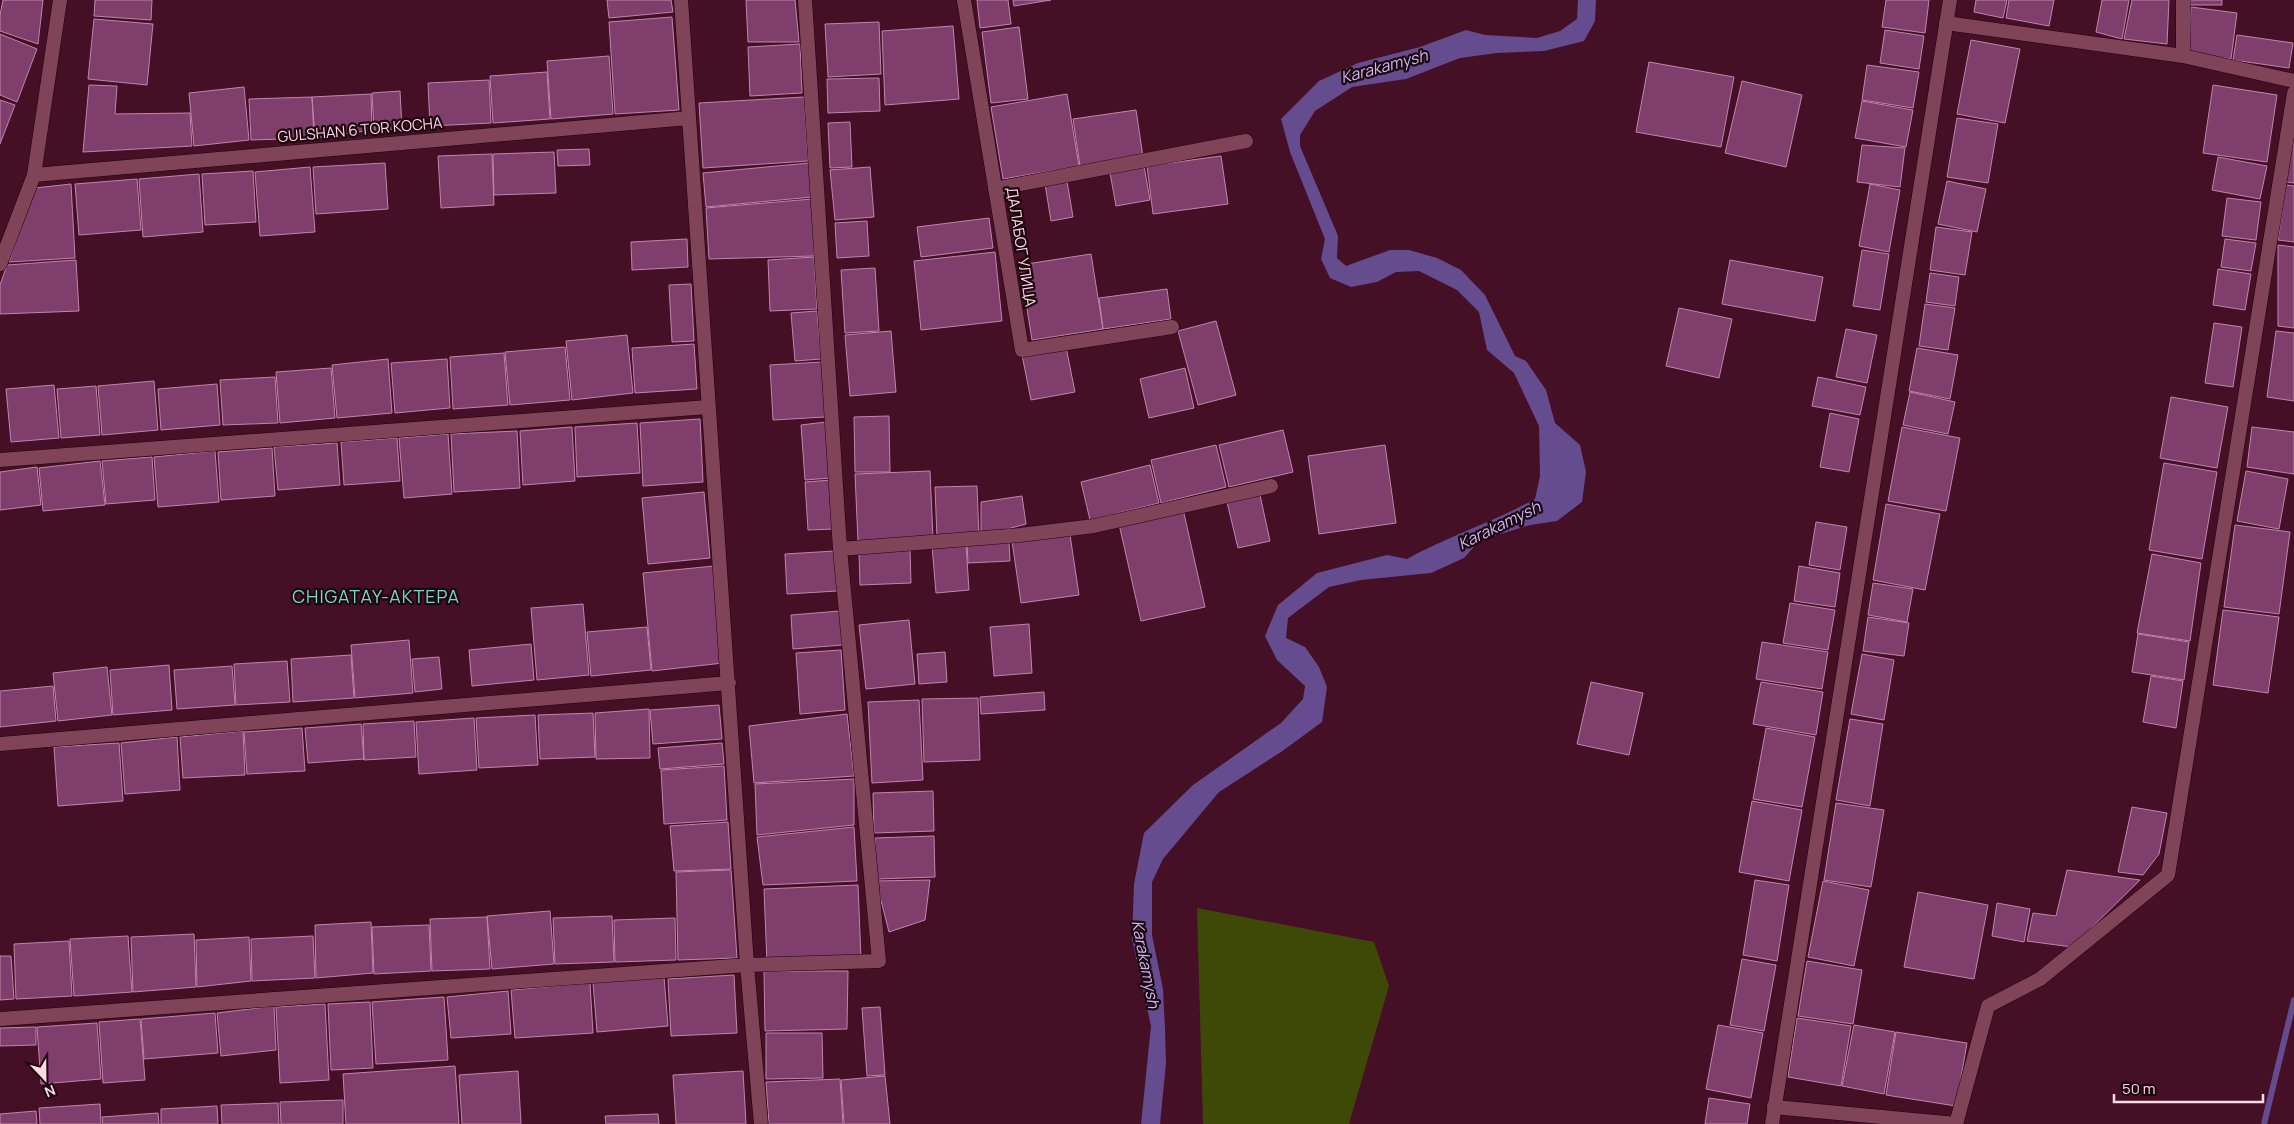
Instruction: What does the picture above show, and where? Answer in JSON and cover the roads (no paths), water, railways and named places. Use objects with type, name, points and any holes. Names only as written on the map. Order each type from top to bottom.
[{"type":"street","points":[[0,264],[34,175],[60,0]]},
{"type":"street","points":[[681,0],[747,965],[761,1124]]},
{"type":"street","points":[[0,1019],[747,965],[879,962],[840,549],[805,0]]},
{"type":"street","name":"ДАЛАБОГ УЛИЦА","points":[[964,0],[1022,350],[1172,326]]},
{"type":"street","points":[[1772,1124],[1950,0]]},
{"type":"street","points":[[2184,0],[2184,56]]},
{"type":"street","points":[[1946,23],[2184,56],[2294,81]]},
{"type":"street","points":[[1774,1107],[1956,1124],[1988,1006],[2040,979],[2168,875],[2294,93]]},
{"type":"street","name":"GULSHAN 6 TOR KOCHA","points":[[34,175],[690,118]]},
{"type":"street","points":[[995,189],[1246,141]]},
{"type":"street","points":[[0,460],[708,407]]},
{"type":"street","points":[[840,549],[1020,535],[1094,526],[1271,486]]},
{"type":"street","points":[[0,744],[729,684]]},
{"type":"water","name":"Karakamysh","points":[[1578,0],[1596,0],[1595,21],[1584,41],[1544,51],[1497,53],[1460,58],[1406,79],[1352,87],[1315,111],[1300,135],[1300,146],[1338,236],[1337,258],[1346,266],[1390,250],[1409,250],[1437,258],[1461,270],[1485,295],[1515,356],[1526,361],[1546,390],[1555,423],[1580,445],[1586,472],[1582,502],[1557,521],[1530,525],[1480,540],[1464,558],[1431,573],[1361,580],[1329,587],[1288,618],[1286,638],[1305,647],[1319,667],[1327,687],[1322,722],[1281,752],[1219,792],[1163,859],[1152,882],[1152,935],[1163,989],[1166,1063],[1160,1124],[1141,1124],[1151,1026],[1132,939],[1134,884],[1144,833],[1193,785],[1281,723],[1303,699],[1305,686],[1277,660],[1265,636],[1278,605],[1317,573],[1387,555],[1407,559],[1503,515],[1535,499],[1540,476],[1539,426],[1514,373],[1487,350],[1479,312],[1457,290],[1419,271],[1396,272],[1377,282],[1351,287],[1330,278],[1321,259],[1325,239],[1290,152],[1281,119],[1319,81],[1358,63],[1420,47],[1466,30],[1485,35],[1537,38],[1560,31],[1577,19]]},
{"type":"waterway","points":[[2264,1124],[2294,1000]]},
{"type":"district","name":"CHIGATAY-AKTEPA","points":[[376,597]]}]
